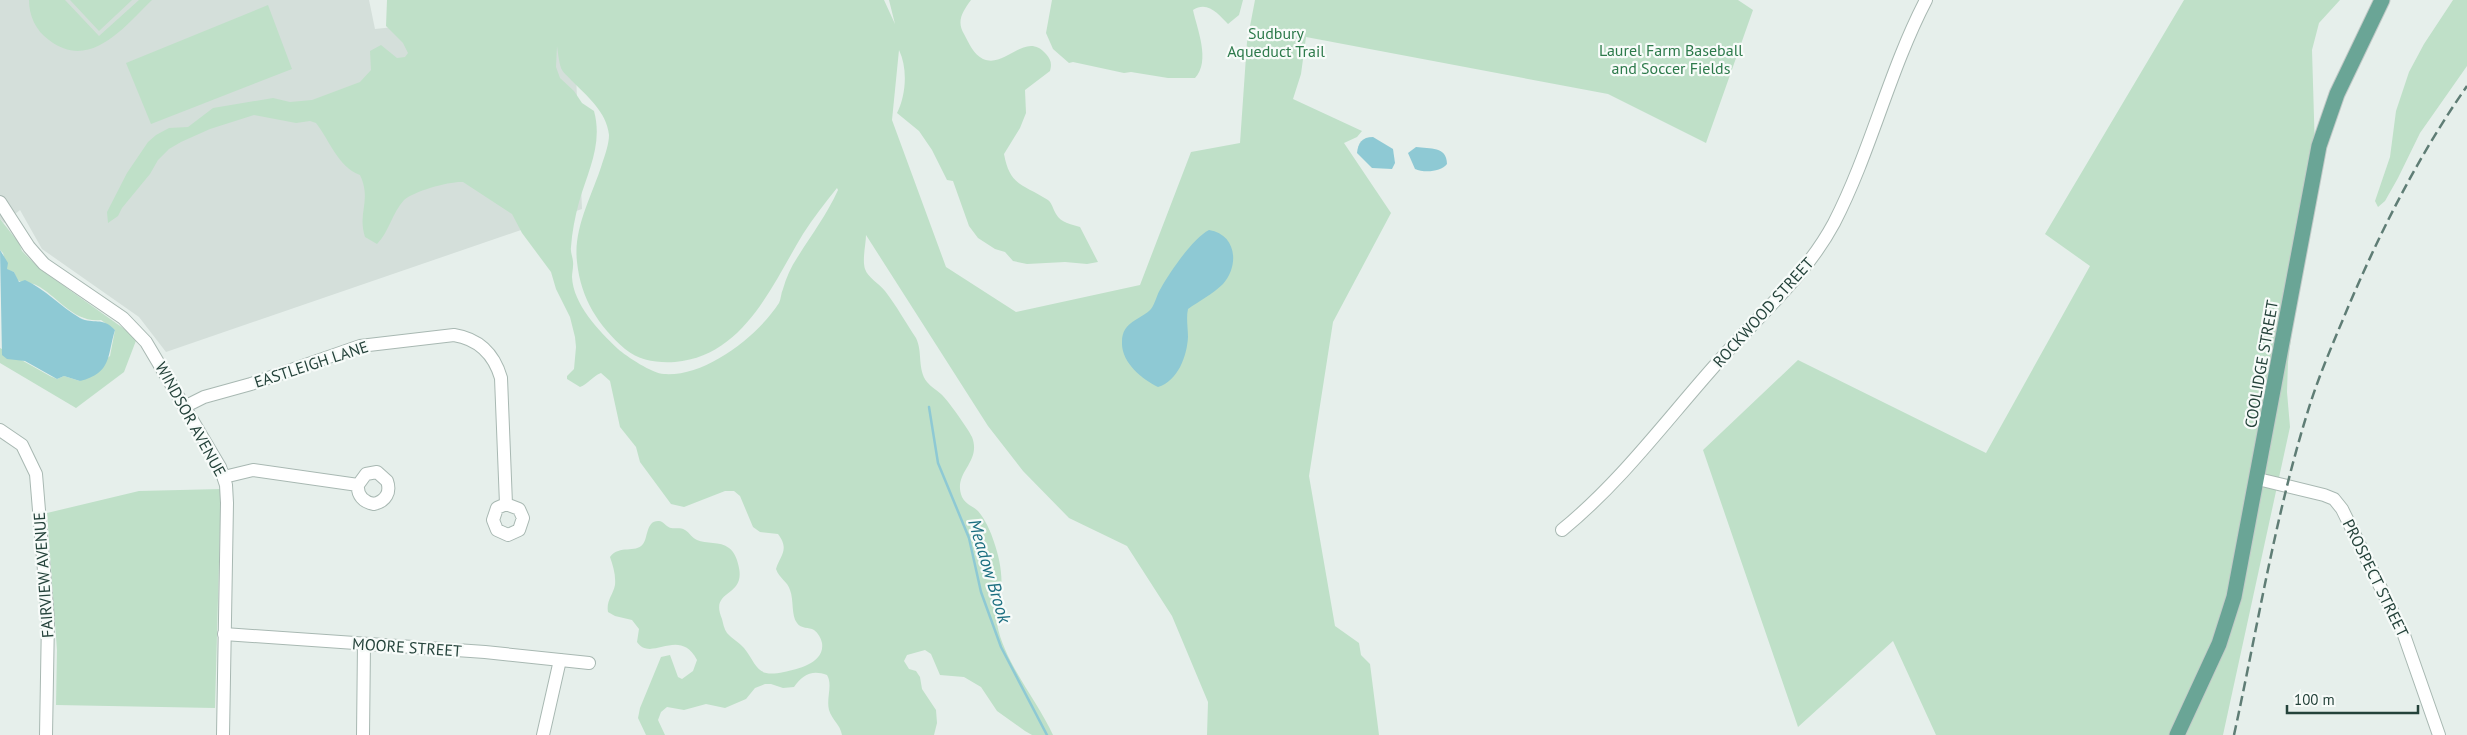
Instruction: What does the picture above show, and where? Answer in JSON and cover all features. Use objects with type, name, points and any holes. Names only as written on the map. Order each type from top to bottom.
[{"type":"main road","name":"COOLIDGE STREET","points":[[2177,735],[2226,626],[2237,586],[2319,146],[2337,94],[2382,0]]},
{"type":"street","name":"ROCKWOOD STREET","points":[[1562,530],[1620,477],[1720,360],[1758,321],[1813,258],[1841,207],[1908,36],[1926,0]]},
{"type":"street","name":"WINDSOR AVENUE","points":[[0,202],[29,247],[44,264],[124,318],[140,333],[186,406],[224,477],[227,503],[223,735]]},
{"type":"street","name":"EASTLEIGH LANE","points":[[186,406],[204,397],[260,381],[360,346],[445,336],[466,337],[479,344],[488,353],[498,366],[502,378],[506,504]]},
{"type":"street","name":"FAIRVIEW AVENUE","points":[[0,430],[22,445],[36,474],[48,619],[46,735]]},
{"type":"street","points":[[224,477],[253,470],[358,485]]},
{"type":"street","name":"PROSPECT STREET","points":[[2258,479],[2324,495],[2334,499],[2342,509],[2404,635],[2439,735]]},
{"type":"street","name":"MOORE STREET","points":[[224,634],[485,652],[589,663]]},
{"type":"street","points":[[363,735],[364,644]]},
{"type":"street","points":[[543,735],[560,660]]},
{"type":"shaded area","points":[[0,0],[369,0],[375,29],[573,8],[582,209],[166,352],[139,317],[42,249],[20,210],[4,223],[0,219]]},
{"type":"green space","points":[[29,0],[65,0],[99,36],[139,0],[152,0],[106,42],[79,51],[64,49],[40,32],[30,12]]},
{"type":"green space","points":[[70,0],[132,0],[99,31]]},
{"type":"green space","points":[[387,0],[884,0],[895,24],[889,0],[971,0],[963,12],[961,25],[970,45],[980,57],[991,61],[1031,46],[1038,48],[1050,60],[1050,71],[1025,90],[1026,113],[1020,128],[1004,154],[1014,179],[1048,200],[1056,214],[1066,223],[1080,227],[1098,262],[1087,264],[1065,262],[1027,264],[1013,261],[1005,252],[995,249],[978,238],[969,226],[953,181],[947,180],[932,150],[919,131],[897,113],[905,82],[904,65],[899,50],[892,120],[946,267],[1016,312],[1140,285],[1191,152],[1240,143],[1247,42],[1255,0],[1738,0],[1753,10],[1706,143],[1608,94],[1306,37],[1301,74],[1293,99],[1362,131],[1357,137],[1344,143],[1391,213],[1333,322],[1309,476],[1335,626],[1359,643],[1361,655],[1370,664],[1379,735],[1207,735],[1208,702],[1172,616],[1127,546],[1069,518],[1023,471],[988,426],[866,235],[864,261],[866,272],[885,291],[916,338],[922,372],[927,382],[948,402],[972,437],[973,454],[961,481],[962,497],[983,518],[997,553],[1001,572],[1001,584],[996,620],[1006,652],[1053,735],[1032,735],[997,711],[981,687],[964,677],[940,675],[931,654],[925,650],[907,655],[904,661],[909,669],[916,671],[920,677],[922,689],[936,710],[937,723],[934,735],[842,735],[829,710],[829,679],[827,675],[822,673],[812,673],[800,679],[794,687],[783,688],[765,684],[755,688],[746,699],[725,708],[706,704],[684,710],[667,707],[661,712],[658,720],[665,735],[646,735],[638,718],[640,708],[661,657],[670,655],[678,677],[682,679],[693,671],[697,660],[690,650],[682,646],[674,645],[650,649],[643,647],[637,642],[639,629],[632,620],[615,616],[608,612],[608,605],[615,585],[610,557],[618,551],[640,547],[645,541],[649,527],[654,522],[660,521],[671,528],[683,529],[697,540],[721,544],[733,552],[738,563],[739,578],[733,589],[723,598],[719,609],[727,633],[744,648],[755,665],[763,672],[790,671],[809,664],[819,656],[822,650],[822,641],[814,630],[799,625],[795,620],[789,587],[776,569],[784,548],[778,534],[760,532],[753,527],[740,496],[734,491],[725,491],[684,507],[671,504],[640,462],[636,447],[620,427],[610,381],[601,373],[580,387],[567,379],[567,376],[574,369],[576,347],[570,317],[556,289],[551,272],[522,233],[512,214],[463,182],[441,185],[416,193],[404,200],[396,211],[385,234],[377,244],[365,237],[363,220],[365,192],[360,175],[352,171],[340,160],[316,123],[310,121],[296,123],[254,115],[210,129],[169,149],[158,160],[150,174],[122,208],[118,216],[108,223],[107,212],[127,173],[148,142],[156,135],[169,128],[188,127],[213,108],[273,98],[290,102],[312,100],[360,82],[371,70],[370,51],[381,45],[397,58],[405,57],[408,53],[403,43],[386,26]],"holes":[[[557,46],[562,70],[600,111],[609,135],[606,153],[584,212],[578,237],[577,262],[582,288],[599,321],[615,340],[631,353],[649,360],[675,362],[699,357],[720,347],[738,332],[753,315],[780,275],[811,222],[837,188],[838,190],[824,217],[795,261],[779,303],[758,329],[713,362],[680,373],[664,374],[653,371],[618,349],[595,325],[577,297],[573,287],[571,241],[579,202],[596,146],[597,135],[594,111],[582,103],[574,91],[560,78],[556,67]]]},
{"type":"green space","points":[[1052,0],[1243,0],[1239,15],[1228,24],[1217,13],[1208,8],[1198,7],[1193,10],[1202,45],[1200,71],[1195,78],[1168,78],[1131,72],[1124,73],[1073,62],[1069,63],[1053,49],[1046,33]]},
{"type":"green space","points":[[2184,0],[2340,0],[2319,23],[2312,50],[2315,151],[2288,362],[2287,392],[2290,427],[2223,735],[1936,735],[1893,641],[1798,727],[1703,450],[1798,360],[1986,453],[2090,266],[2045,234]]},
{"type":"green space","points":[[2453,0],[2467,0],[2467,66],[2420,133],[2385,201],[2378,207],[2375,201],[2390,157],[2396,111],[2409,72],[2424,44]]},
{"type":"green space","points":[[268,5],[292,69],[151,124],[126,63]]},
{"type":"green space","points":[[0,219],[19,243],[22,251],[40,269],[137,338],[124,372],[76,408],[0,363],[0,348],[57,379],[64,376],[80,381],[110,356],[115,330],[101,320],[91,320],[74,313],[36,285],[17,280],[14,272],[7,270],[3,253],[0,250]]},
{"type":"green space","points":[[221,489],[215,708],[56,705],[57,650],[47,513],[139,491]]},
{"type":"water","points":[[1373,137],[1393,149],[1395,163],[1392,169],[1372,168],[1357,153],[1361,141]]},
{"type":"water","points":[[1416,147],[1441,151],[1446,158],[1447,164],[1441,169],[1432,171],[1415,169],[1408,153]]},
{"type":"water","points":[[1209,230],[1225,237],[1230,244],[1233,260],[1232,268],[1223,284],[1188,309],[1188,337],[1183,360],[1176,374],[1165,384],[1158,387],[1139,375],[1129,363],[1123,349],[1123,335],[1129,325],[1151,309],[1160,290],[1176,265],[1196,240]]},
{"type":"water","points":[[0,250],[8,263],[7,269],[14,272],[19,282],[25,280],[32,284],[80,318],[106,323],[115,330],[109,355],[103,368],[98,373],[80,381],[64,376],[57,379],[25,361],[7,359],[2,355]]},
{"type":"waterway","name":"Meadow Brook","points":[[929,407],[938,463],[969,538],[981,592],[1001,647],[1047,735]]},
{"type":"railway","points":[[2234,735],[2285,493],[2316,386],[2349,305],[2402,192],[2433,138],[2467,86]]},
{"type":"park label","name":"Sudbury Aqueduct Trail","points":[[1276,42]]},
{"type":"park label","name":"Laurel Farm Baseball and Soccer Fields","points":[[1671,59]]}]
